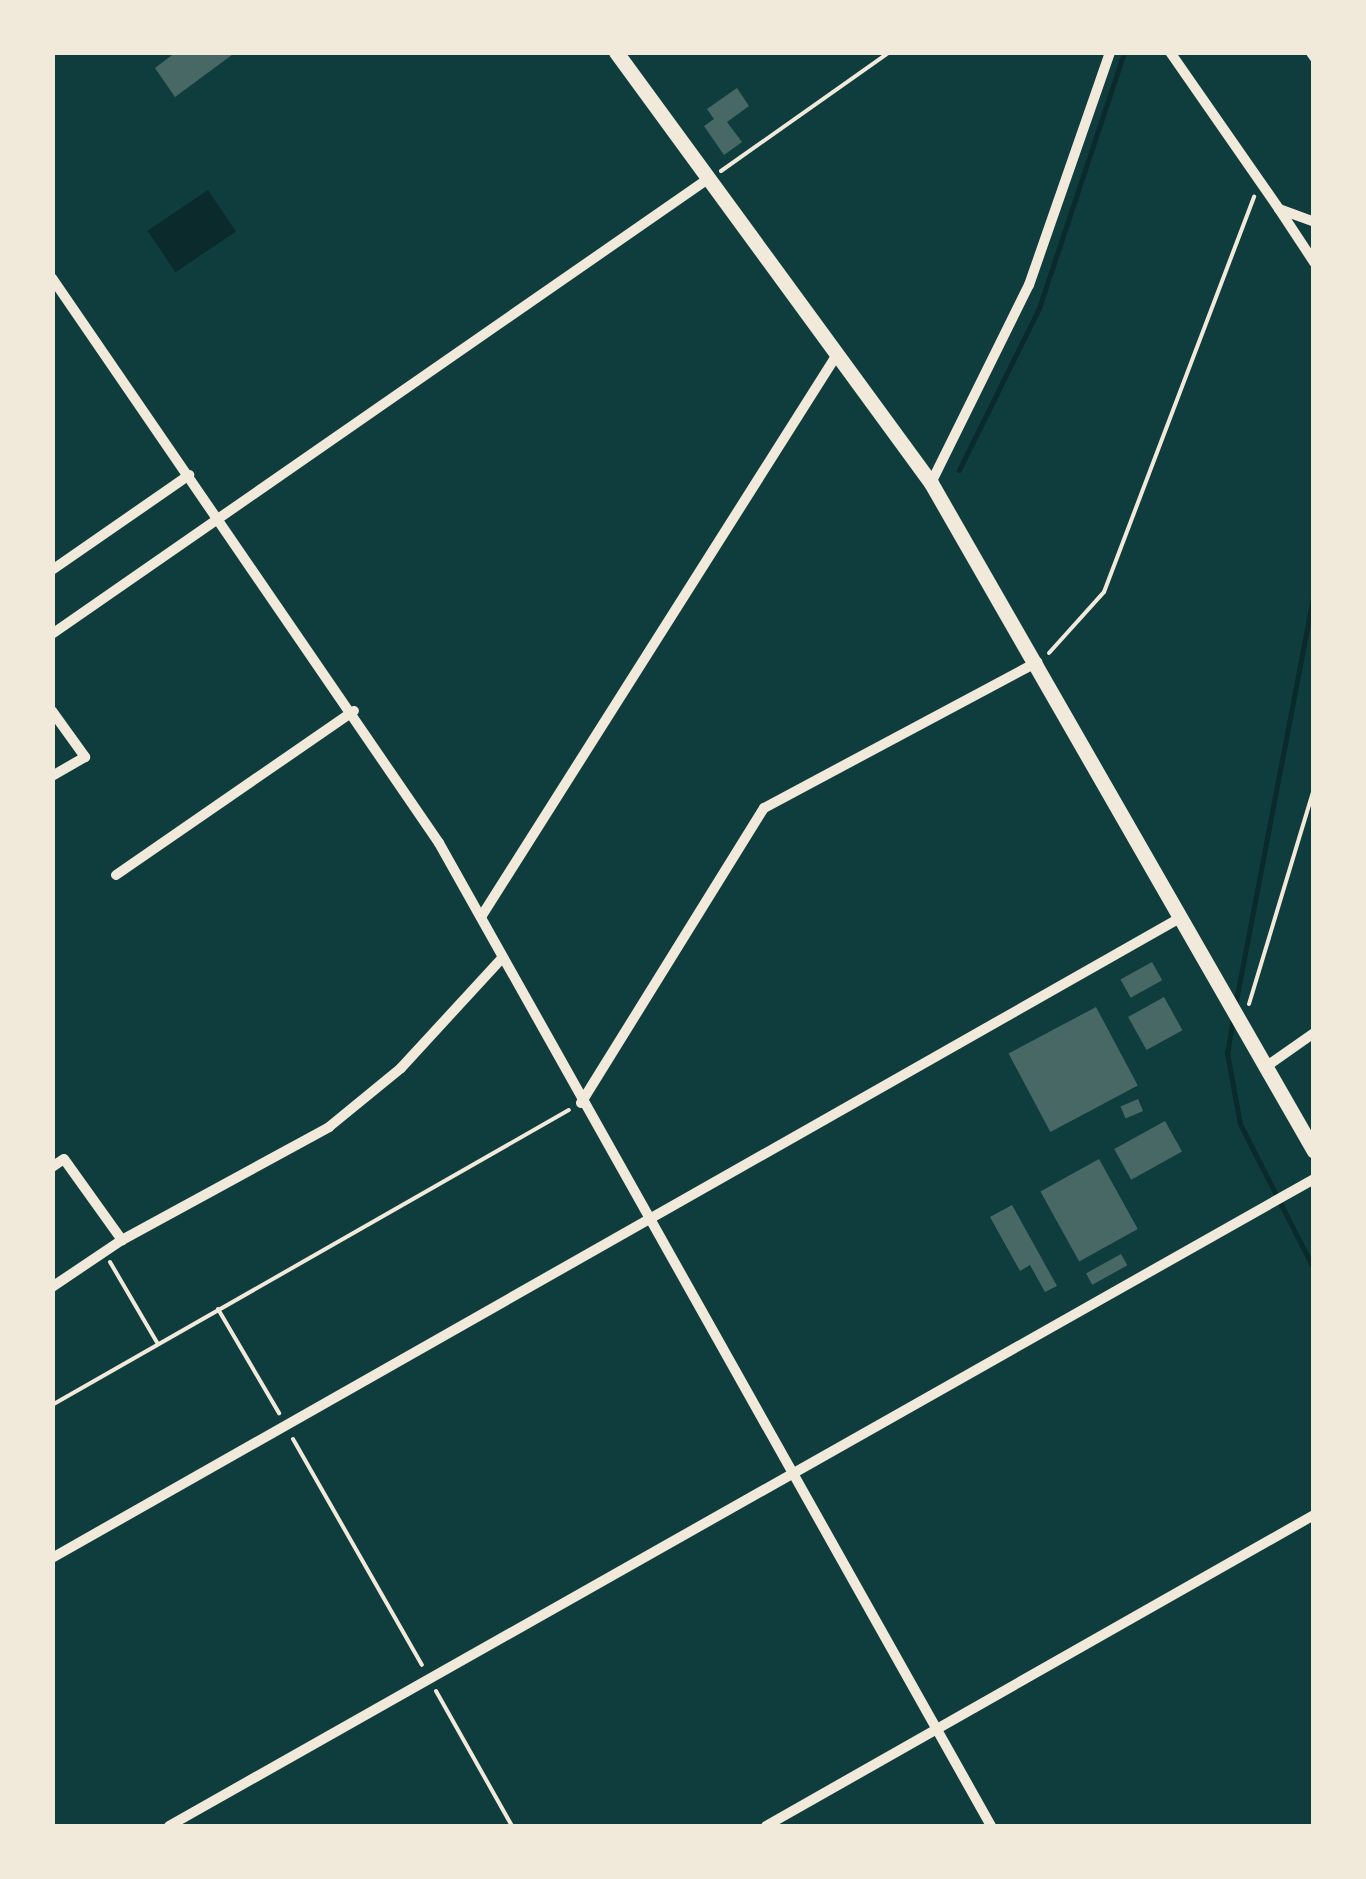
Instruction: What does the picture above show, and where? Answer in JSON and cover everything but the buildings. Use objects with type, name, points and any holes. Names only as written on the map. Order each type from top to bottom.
[{"type":"street","points":[[616,52],[931,483],[1037,662],[1314,1152]]},
{"type":"street","points":[[931,483],[1028,285],[1110,52]]},
{"type":"street","points":[[1170,52],[1314,262]]},
{"type":"street","points":[[52,634],[708,179]]},
{"type":"street","points":[[1279,209],[1314,222]]},
{"type":"street","points":[[52,278],[354,711],[482,917],[648,1223],[991,1826]]},
{"type":"street","points":[[482,917],[838,352]]},
{"type":"street","points":[[52,570],[189,475]]},
{"type":"street","points":[[582,1103],[764,808],[1037,662]]},
{"type":"street","points":[[52,711],[85,756],[52,776]]},
{"type":"street","points":[[116,875],[354,711]]},
{"type":"street","points":[[52,1558],[1180,918]]},
{"type":"street","points":[[55,1281],[122,1240],[330,1127],[401,1068],[502,958]]},
{"type":"street","points":[[1264,1068],[1314,1033]]},
{"type":"street","points":[[52,1166],[64,1159],[122,1240]]},
{"type":"street","points":[[169,1826],[1314,1179]]},
{"type":"street","points":[[766,1826],[1314,1515]]},
{"type":"path","points":[[708,179],[890,52]]},
{"type":"path","points":[[1307,52],[1314,62]]},
{"type":"path","points":[[1037,662],[1104,592],[1260,181]]},
{"type":"path","points":[[1241,1028],[1314,789]]},
{"type":"path","points":[[52,1404],[582,1103]]},
{"type":"path","points":[[105,1253],[158,1344]]},
{"type":"path","points":[[218,1309],[512,1826]]},
{"type":"water","points":[[208,190],[236,231],[175,272],[147,231]]},
{"type":"waterway","points":[[959,470],[1039,308],[1124,52]]},
{"type":"waterway","points":[[1235,1006],[1314,590]]},
{"type":"waterway","points":[[1233,1017],[1227,1053],[1240,1124],[1314,1269]]}]
